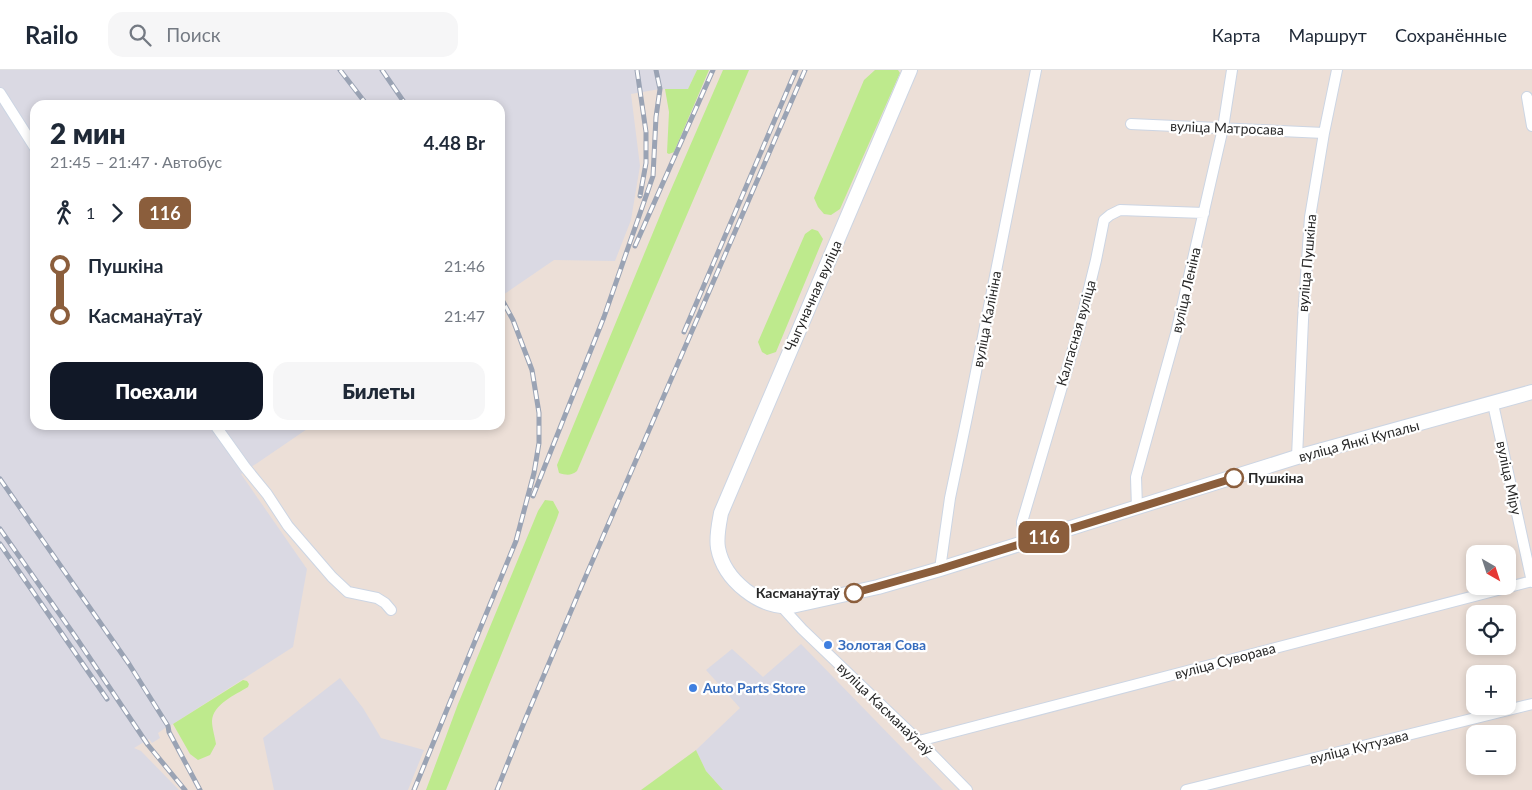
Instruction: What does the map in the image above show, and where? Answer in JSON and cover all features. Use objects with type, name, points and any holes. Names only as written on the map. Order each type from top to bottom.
[{"type":"street","name":"Чыгуначная вуліца","points":[[719,522],[733,483],[910,70]]},
{"type":"street","name":"вуліца Калініна","points":[[940,569],[950,498],[968,417],[1036,70]]},
{"type":"street","name":"вуліца Леніна","points":[[1137,508],[1136,477],[1176,333],[1204,213],[1232,70]]},
{"type":"street","name":"вуліца Пушкіна","points":[[1297,457],[1310,217],[1324,132],[1338,70]]},
{"type":"street","points":[[0,93],[30,140]]},
{"type":"street","points":[[1526,97],[1532,126]]},
{"type":"street","name":"вуліца Матросава","points":[[1131,124],[1324,132]]},
{"type":"street","name":"Калгасная вуліца","points":[[1024,544],[1022,522],[1079,329],[1104,220],[1120,210],[1204,213]]},
{"type":"street","name":"вуліца Янкі Купалы","points":[[719,522],[718,548],[728,572],[756,597],[768,604],[782,606],[811,603],[878,587],[1024,544],[1297,457],[1532,392]]},
{"type":"street","name":"вуліца Міру","points":[[1493,404],[1532,582]]},
{"type":"street","points":[[219,430],[267,494],[288,526],[332,577],[348,592],[377,598],[392,610]]},
{"type":"street","name":"вуліца Суворава","points":[[919,741],[1532,582]]},
{"type":"street","name":"вуліца Касманаўтаў","points":[[782,606],[802,629],[919,741],[967,790]]},
{"type":"street","name":"вуліца Кутузава","points":[[1186,790],[1532,704]]},
{"type":"shaded area","points":[[0,70],[697,70],[688,89],[660,89],[631,94],[640,166],[631,220],[615,261],[554,260],[505,294],[505,100],[30,100],[30,430],[306,430],[241,474],[307,569],[293,647],[168,726],[158,733],[160,738],[152,743],[149,739],[134,748],[141,751],[179,790],[0,790]]},
{"type":"shaded area","points":[[801,644],[943,790],[723,790],[706,771],[696,750],[740,708],[706,670],[732,649],[763,677]]},
{"type":"shaded area","points":[[340,678],[363,708],[381,738],[424,750],[408,790],[274,790],[263,738]]},
{"type":"green space","points":[[697,70],[709,70],[674,152],[669,154],[667,153],[669,112],[665,89],[688,89]]},
{"type":"green space","points":[[723,70],[749,70],[577,471],[568,475],[559,473],[557,465],[666,201]]},
{"type":"green space","points":[[875,70],[898,70],[900,73],[840,209],[831,215],[824,214],[814,198],[864,80]]},
{"type":"green space","points":[[812,229],[818,231],[823,239],[776,352],[767,355],[762,352],[758,342],[805,234]]},
{"type":"green space","points":[[545,500],[553,501],[559,512],[557,518],[446,790],[426,790],[458,704],[538,511]]},
{"type":"green space","points":[[243,680],[247,681],[248,687],[220,705],[213,715],[212,727],[216,744],[210,755],[198,760],[190,754],[173,724]]},
{"type":"green space","points":[[696,750],[706,771],[723,790],[641,790]]},
{"type":"railway","points":[[340,70],[363,100]]},
{"type":"railway","points":[[382,70],[403,100]]},
{"type":"railway","points":[[637,70],[646,132],[646,163],[640,196]]},
{"type":"railway","points":[[533,496],[604,317],[653,176],[656,117],[660,89],[656,70]]},
{"type":"railway","points":[[635,246],[713,70]]},
{"type":"railway","points":[[684,332],[796,70]]},
{"type":"railway","points":[[497,790],[582,585],[805,70]]},
{"type":"railway","points":[[414,790],[516,541],[534,473],[539,443],[539,413],[532,370],[513,320],[505,305]]},
{"type":"railway","points":[[0,479],[129,664],[168,726],[169,732],[200,790]]},
{"type":"railway","points":[[0,529],[148,745],[185,790]]},
{"type":"railway","points":[[0,544],[107,699]]},
{"type":"bus line","name":"116","points":[[854,593],[1024,544],[1234,478]]},
{"type":"place","name":"Пушкіна","points":[[1234,478]]},
{"type":"place","name":"Касманаўтаў","points":[[854,593]]},
{"type":"place","name":"Золотая Сова","points":[[828,645]]},
{"type":"place","name":"Auto Parts Store","points":[[693,688]]}]
